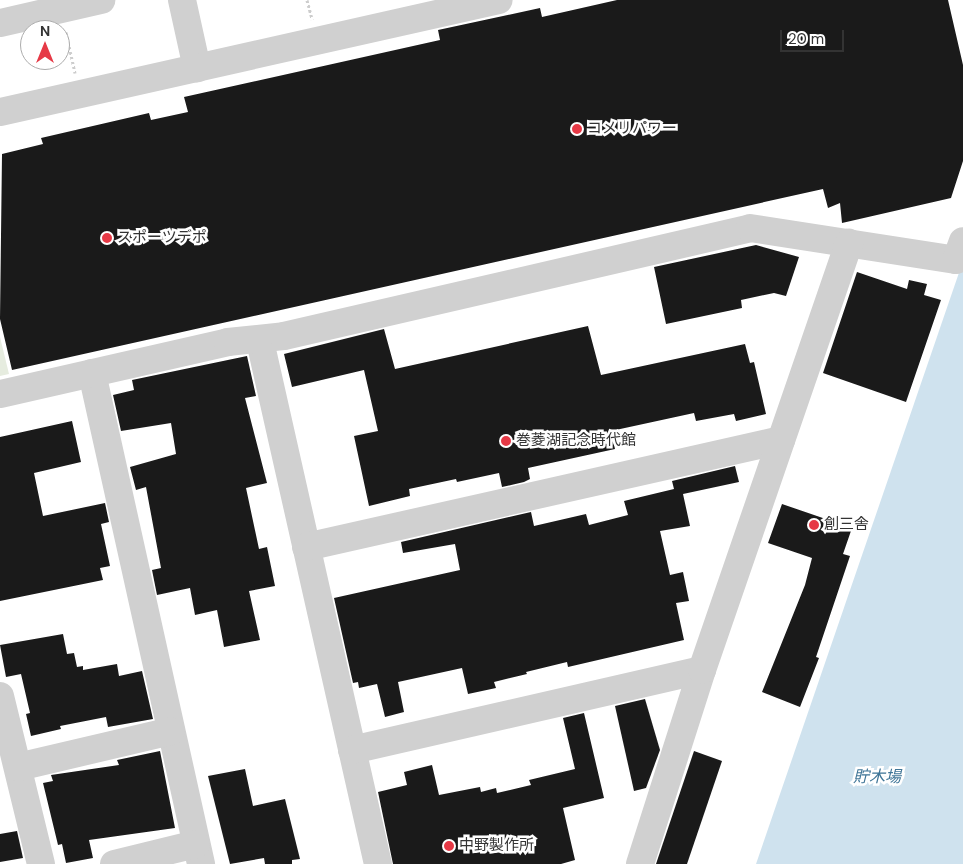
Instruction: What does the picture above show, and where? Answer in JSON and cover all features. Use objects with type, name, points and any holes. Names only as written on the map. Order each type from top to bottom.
[{"type":"street","points":[[0,23],[101,0]]},
{"type":"street","points":[[182,0],[197,68]]},
{"type":"street","points":[[0,112],[197,68],[443,6],[499,0]]},
{"type":"street","points":[[0,394],[228,342],[260,341],[750,228],[956,260],[963,242]]},
{"type":"street","points":[[640,864],[702,670],[849,243]]},
{"type":"street","points":[[260,341],[378,864]]},
{"type":"street","points":[[92,373],[198,854],[114,864]]},
{"type":"street","points":[[306,547],[780,440]]},
{"type":"street","points":[[352,750],[702,670]]},
{"type":"street","points":[[0,696],[4,730],[18,767],[41,864]]},
{"type":"street","points":[[18,767],[171,731]]},
{"type":"path","points":[[61,9],[79,94]]},
{"type":"shaded area","points":[[0,337],[9,374],[0,376]]},
{"type":"water","name":"貯木場","points":[[963,261],[963,864],[756,864]]},
{"type":"building","name":"コメリパワー","points":[[617,0],[948,0],[963,65],[963,161],[951,198],[842,223],[840,203],[828,208],[823,189],[12,370],[0,319],[2,154],[43,144],[41,138],[149,113],[151,120],[188,112],[184,97],[440,40],[438,30],[540,8],[542,17]]},
{"type":"building","points":[[756,245],[799,257],[786,296],[774,293],[741,300],[742,308],[666,324],[654,267]]},
{"type":"building","points":[[857,272],[907,289],[909,280],[927,284],[924,295],[941,300],[906,402],[823,373]]},
{"type":"building","points":[[588,326],[601,375],[745,344],[750,363],[754,362],[766,414],[736,421],[734,414],[696,421],[694,413],[611,431],[615,449],[528,468],[530,479],[524,482],[502,487],[499,473],[457,482],[456,479],[409,489],[410,496],[369,506],[354,436],[378,431],[364,370],[292,387],[284,354],[384,329],[395,369]]},
{"type":"building","points":[[247,356],[256,396],[245,398],[267,483],[246,488],[259,549],[267,547],[275,586],[249,591],[260,640],[224,647],[217,610],[195,615],[190,588],[157,595],[152,570],[161,568],[146,487],[136,490],[130,467],[176,454],[171,423],[121,431],[113,395],[134,390],[132,380]]},
{"type":"building","points":[[72,421],[81,462],[34,473],[43,516],[105,503],[109,522],[101,524],[110,566],[100,568],[103,580],[0,601],[0,437]]},
{"type":"building","points":[[735,466],[739,482],[683,494],[690,526],[660,531],[670,575],[683,572],[689,601],[676,603],[684,640],[568,667],[567,662],[526,672],[527,674],[494,682],[496,688],[468,694],[462,668],[398,682],[404,712],[385,717],[377,684],[359,688],[358,682],[353,683],[334,598],[460,570],[455,544],[403,553],[401,542],[531,512],[534,526],[586,514],[589,525],[628,515],[624,501],[674,489],[672,481]]},
{"type":"building","points":[[782,504],[852,528],[843,554],[850,556],[816,657],[819,658],[800,707],[762,692],[805,585],[812,558],[768,543]]},
{"type":"building","points":[[63,634],[67,654],[74,653],[77,667],[83,666],[83,670],[117,664],[119,676],[142,671],[153,719],[108,727],[106,717],[60,726],[61,729],[31,736],[26,714],[30,713],[21,674],[6,677],[0,645]]},
{"type":"building","points":[[645,699],[660,750],[646,788],[634,791],[615,706]]},
{"type":"building","points":[[584,713],[604,798],[563,808],[575,860],[561,864],[393,864],[378,792],[407,785],[404,772],[432,765],[439,795],[480,787],[481,792],[496,788],[497,793],[531,785],[529,780],[575,769],[563,718]]},
{"type":"building","points":[[160,751],[175,828],[89,840],[93,858],[66,863],[62,844],[58,845],[43,783],[53,781],[51,775],[119,765],[117,760]]},
{"type":"building","points":[[694,751],[722,761],[687,864],[656,864]]},
{"type":"building","points":[[245,769],[253,806],[285,799],[300,859],[292,860],[292,864],[265,864],[264,858],[230,864],[208,776]]},
{"type":"building","points":[[17,831],[23,858],[0,862],[0,834]]},
{"type":"place","name":"コメリパワー","points":[[577,129]]},
{"type":"place","name":"スポーツデポ","points":[[107,238]]},
{"type":"place","name":"巻菱湖記念時代館","points":[[506,441]]},
{"type":"place","name":"創三舎","points":[[814,525]]},
{"type":"place","name":"中野製作所","points":[[449,846]]}]
